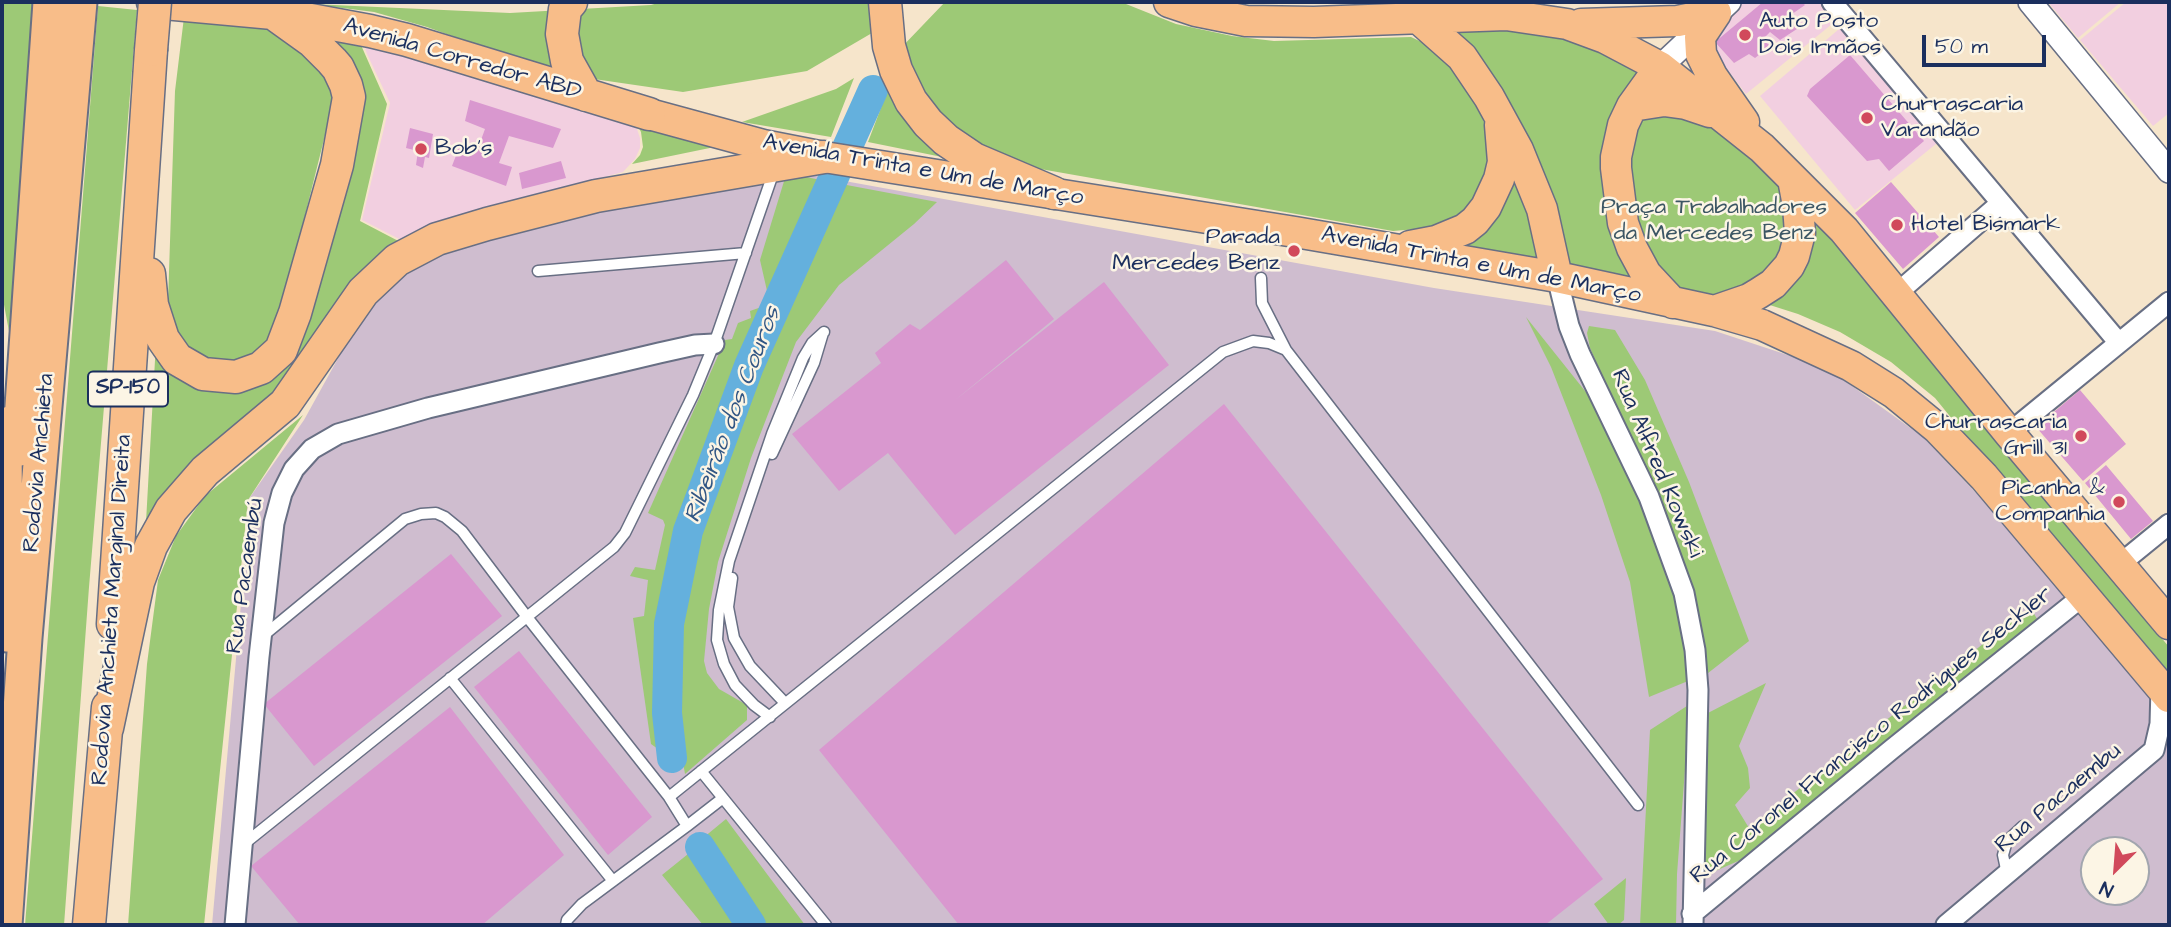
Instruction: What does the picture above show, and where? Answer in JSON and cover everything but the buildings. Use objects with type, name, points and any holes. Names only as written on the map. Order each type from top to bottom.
[{"type":"highway","name":"Rodovia Anchieta","points":[[2,682],[58,23],[80,2]]},
{"type":"highway","name":"Avenida Corredor ABD","points":[[154,2],[310,18],[407,40],[649,114]]},
{"type":"highway","name":"Rodovia Anchieta Marginal Direita","points":[[89,925],[107,728],[154,2]]},
{"type":"highway","points":[[571,2],[565,9],[562,34],[567,61],[586,95]]},
{"type":"highway","points":[[886,2],[889,47],[896,69],[911,101],[928,123],[946,140],[974,159],[1054,193]]},
{"type":"highway","points":[[142,181],[152,305],[163,339],[177,359],[203,374],[236,377],[261,368],[281,349],[295,313],[337,165],[349,97],[346,85],[332,61],[312,41],[274,13]]},
{"type":"highway","name":"Rodovia Anchieta","points":[[5,925],[25,638],[58,23]]},
{"type":"highway","points":[[107,728],[138,582],[151,546],[171,510],[205,471],[285,404],[363,292],[397,260],[437,239],[584,199],[777,164],[828,158]]},
{"type":"highway","points":[[2,394],[5,423],[6,635]]},
{"type":"main road","points":[[1169,2],[1195,11],[1246,21],[1314,22],[1418,18],[1513,8],[1605,38],[1660,67],[1762,148],[1844,230],[2169,625]]},
{"type":"main road","points":[[1566,24],[1670,22],[1723,8]]},
{"type":"main road","points":[[1723,8],[1700,37],[1702,54],[1712,76],[1762,148]]},
{"type":"main road","points":[[1418,18],[1462,57],[1476,76],[1518,150],[1542,209],[1557,277]]},
{"type":"main road","points":[[1660,67],[1632,106],[1623,125],[1616,157],[1617,182],[1623,223],[1638,261],[1673,303]]},
{"type":"main road","points":[[1632,106],[1664,101],[1686,104],[1722,115]]},
{"type":"main road","name":"Avenida Trinta e Um de Março","points":[[649,114],[763,145],[828,158],[1396,248],[1557,277],[1714,311],[1762,325],[1851,366],[1894,393],[1938,429],[1984,477],[2165,692]]},
{"type":"main road","points":[[1396,248],[1436,241],[1475,221],[1486,207],[1499,179],[1503,162],[1499,117]]},
{"type":"main road","points":[[1714,311],[1759,293],[1773,284],[1789,266],[1800,233],[1793,179]]},
{"type":"street","points":[[1832,2],[2119,343]]},
{"type":"street","points":[[2030,2],[2169,171]]},
{"type":"street","points":[[1660,67],[1723,8]]},
{"type":"street","points":[[1896,294],[2001,203]]},
{"type":"street","name":"Rua Alfred Kowski","points":[[1557,277],[1576,345],[1649,497],[1684,593],[1695,650],[1698,690],[1692,920]]},
{"type":"street","points":[[2009,433],[2169,302]]},
{"type":"street","name":"Rua Pacaembú","points":[[235,925],[274,523],[282,493],[294,469],[312,449],[338,434],[428,408],[659,353],[714,344]]},
{"type":"street","points":[[2120,564],[2169,524]]},
{"type":"street","name":"Rua Coronel Francisco Rodrigues Seckler","points":[[1692,920],[1892,749],[2083,596]]},
{"type":"street","name":"Rua Pacaembu","points":[[1946,925],[2154,750],[2165,692]]},
{"type":"lane","points":[[241,846],[614,547],[625,533],[693,395],[714,344],[777,164]]},
{"type":"lane","points":[[538,271],[746,253]]},
{"type":"lane","points":[[1261,278],[1262,303],[1286,350],[1638,805]]},
{"type":"lane","points":[[770,716],[754,705],[735,685],[724,664],[717,640],[719,610],[729,561],[772,434],[803,358],[812,343],[824,332],[814,363],[775,445],[738,553],[728,607],[734,638],[750,666],[785,703]]},
{"type":"lane","points":[[669,797],[1223,352],[1253,341],[1269,343],[1286,350]]},
{"type":"lane","points":[[262,637],[405,519],[436,513],[445,517],[462,531],[669,797],[687,826]]},
{"type":"lane","points":[[450,678],[613,881]]},
{"type":"lane","points":[[701,771],[826,925]]},
{"type":"lane","points":[[566,925],[567,920],[582,904],[723,798]]},
{"type":"lane","points":[[2007,875],[2003,855],[2007,841],[2023,826]]},
{"type":"shaded area","points":[[1738,2],[1822,2],[1837,20],[1746,94],[1714,52],[1714,30]]},
{"type":"shaded area","points":[[2048,2],[2121,2],[2078,38]]},
{"type":"shaded area","points":[[2126,2],[2169,2],[2169,113],[2153,126],[2080,40]]},
{"type":"shaded area","name":"Churrascaria Varandão","points":[[1845,24],[1942,139],[1855,210],[1760,96]]},
{"type":"shaded area","points":[[361,36],[633,117],[640,138],[640,148],[635,159],[623,172],[442,220],[407,243],[362,220],[390,103]]},
{"type":"shaded area","points":[[795,172],[1434,288],[1715,331],[1827,368],[1923,437],[1978,495],[2169,720],[2169,925],[212,925],[248,500],[304,420],[357,324],[390,281],[447,248],[522,224]]},
{"type":"green space","points":[[2,2],[36,2],[11,342],[2,294]]},
{"type":"green space","points":[[661,2],[876,2],[872,33],[807,71],[683,92],[594,79],[499,53],[427,27],[374,12],[311,4],[510,13],[651,5]]},
{"type":"green space","points":[[945,2],[1121,2],[1176,24],[1232,36],[1274,41],[1411,37],[1448,58],[1473,97],[1484,122],[1493,166],[1474,204],[1454,217],[1429,228],[1393,231],[1029,167],[945,129],[899,50]]},
{"type":"green space","points":[[98,6],[137,10],[64,925],[25,925]]},
{"type":"green space","points":[[185,9],[251,16],[321,61],[334,99],[277,328],[265,349],[231,365],[201,360],[185,347],[170,317],[168,302],[175,91]]},
{"type":"green space","name":"Praça Trabalhadores da Mercedes Benz","points":[[1436,22],[1546,30],[1650,68],[1608,156],[1657,295],[1559,272],[1548,213]]},
{"type":"green space","points":[[310,25],[357,36],[387,104],[360,221],[406,245],[293,382],[195,466],[146,522],[156,342],[167,359],[270,375],[355,100]]},
{"type":"green space","points":[[854,78],[831,137],[742,122],[836,89]]},
{"type":"green space","points":[[890,84],[952,159],[868,142]]},
{"type":"green space","name":"Praça Trabalhadores da Mercedes Benz","points":[[1639,113],[1715,121],[1788,188],[1783,260],[1725,299],[1680,293],[1648,266],[1625,181]]},
{"type":"green space","points":[[636,122],[734,143],[632,164],[643,147],[641,132]]},
{"type":"green space","name":"Praça Trabalhadores da Mercedes Benz","points":[[1507,153],[1550,269],[1426,249],[1450,241]]},
{"type":"green space","points":[[796,175],[826,181],[748,360],[686,528],[662,626],[661,711],[665,754],[651,744],[633,618],[644,616],[648,580],[630,576],[635,567],[655,570],[665,525],[663,520],[648,513],[725,340],[732,339],[738,323],[751,318],[750,311],[770,304],[760,260],[785,178]]},
{"type":"green space","points":[[836,183],[937,202],[839,285],[796,342],[751,458],[718,562],[709,609],[704,661],[707,673],[719,689],[747,705],[747,720],[685,774],[674,710],[675,624],[696,528],[759,365]]},
{"type":"green space","points":[[1803,203],[2169,647],[2169,684],[1935,398],[1891,362],[1840,332],[1798,314],[1754,300],[1768,292]]},
{"type":"green space","points":[[1526,317],[1593,401],[1649,520],[1677,596],[1688,681],[1649,697],[1630,582],[1601,495],[1551,367]]},
{"type":"green space","points":[[1589,326],[1615,330],[1645,380],[1689,482],[1749,641],[1703,677],[1656,495],[1590,348],[1587,333]]},
{"type":"green space","points":[[303,415],[248,500],[204,925],[128,925],[147,664],[158,580],[176,536],[205,496]]},
{"type":"green space","points":[[2030,607],[2040,624],[1752,855],[1713,872],[1701,872],[1706,714],[1766,683],[1739,746],[1748,768],[1750,788],[1735,805],[1749,828]]},
{"type":"green space","points":[[1690,704],[1677,874],[1676,925],[1640,925],[1650,730]]},
{"type":"green space","points":[[726,819],[805,925],[761,925],[703,838]]},
{"type":"green space","points":[[693,850],[743,925],[703,925],[662,875]]},
{"type":"green space","points":[[1626,878],[1624,920],[1618,925],[1609,925],[1594,904]]},
{"type":"waterway","name":"Ribeirão dos Couros","points":[[672,758],[667,713],[669,624],[688,531],[749,366],[873,90]]},
{"type":"waterway","name":"Ribeirão dos Couros","points":[[700,847],[751,925]]},
{"type":"place","name":"Auto Posto Dois Irmãos","points":[[1745,35]]},
{"type":"place","name":"Churrascaria Varandão","points":[[1867,118]]},
{"type":"place","name":"Bob's","points":[[421,149]]},
{"type":"place","name":"Hotel Bismark","points":[[1897,225]]},
{"type":"place","name":"Parada Mercedes Benz","points":[[1294,251]]},
{"type":"place","name":"Churrascaria Grill 31","points":[[2081,436]]},
{"type":"place","name":"Picanha & Companhia","points":[[2119,502]]}]
